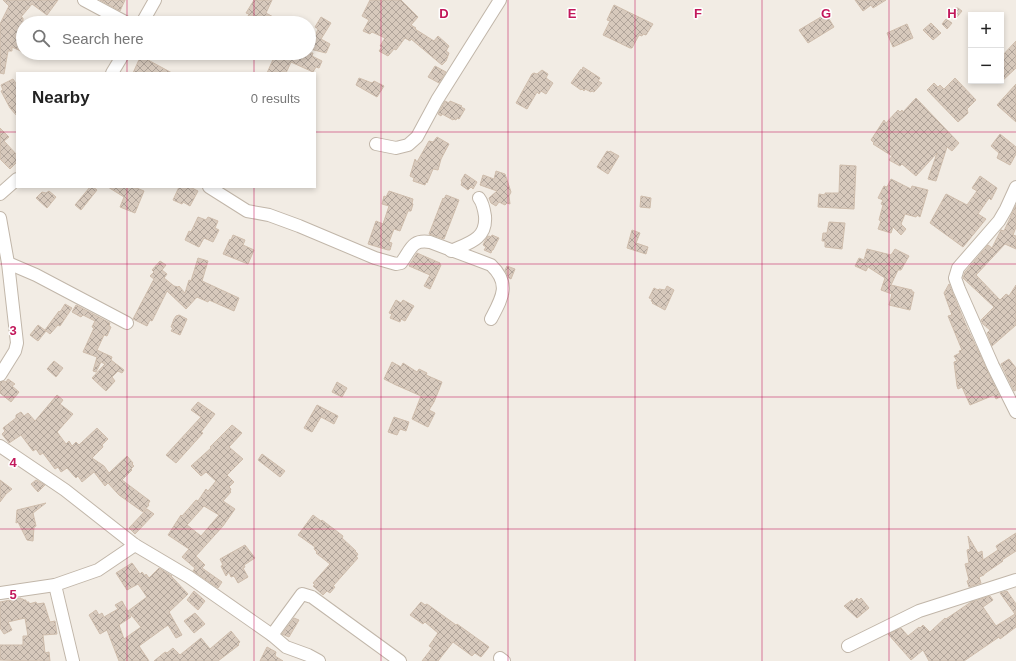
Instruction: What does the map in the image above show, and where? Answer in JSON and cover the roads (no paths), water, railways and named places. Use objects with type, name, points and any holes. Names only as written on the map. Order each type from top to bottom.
[{"type":"street","points":[[84,0],[114,16]]},
{"type":"street","points":[[146,16],[155,0]]},
{"type":"street","points":[[376,144],[396,148],[408,145],[417,137],[437,100],[500,0]]},
{"type":"street","points":[[113,72],[120,60]]},
{"type":"street","points":[[0,194],[16,179]]},
{"type":"street","points":[[1016,187],[999,221],[958,268],[955,278],[981,339],[1016,412]]},
{"type":"street","points":[[211,188],[247,211],[269,215],[375,258],[396,264],[401,263],[412,246],[421,241],[430,242],[491,265],[498,272],[504,290],[491,319]]},
{"type":"street","points":[[451,251],[472,242],[480,236],[485,225],[483,205],[479,198]]},
{"type":"street","points":[[0,218],[8,263],[17,343],[15,351],[0,375]]},
{"type":"street","points":[[8,263],[36,274],[127,323]]},
{"type":"street","points":[[0,446],[65,490],[135,545],[189,578],[272,635],[286,647],[308,655],[318,661]]},
{"type":"street","points":[[0,593],[56,585],[98,570],[135,545]]},
{"type":"street","points":[[848,646],[919,611],[1016,580]]},
{"type":"street","points":[[56,585],[74,661]]},
{"type":"street","points":[[272,635],[302,594],[312,597],[400,661]]}]
